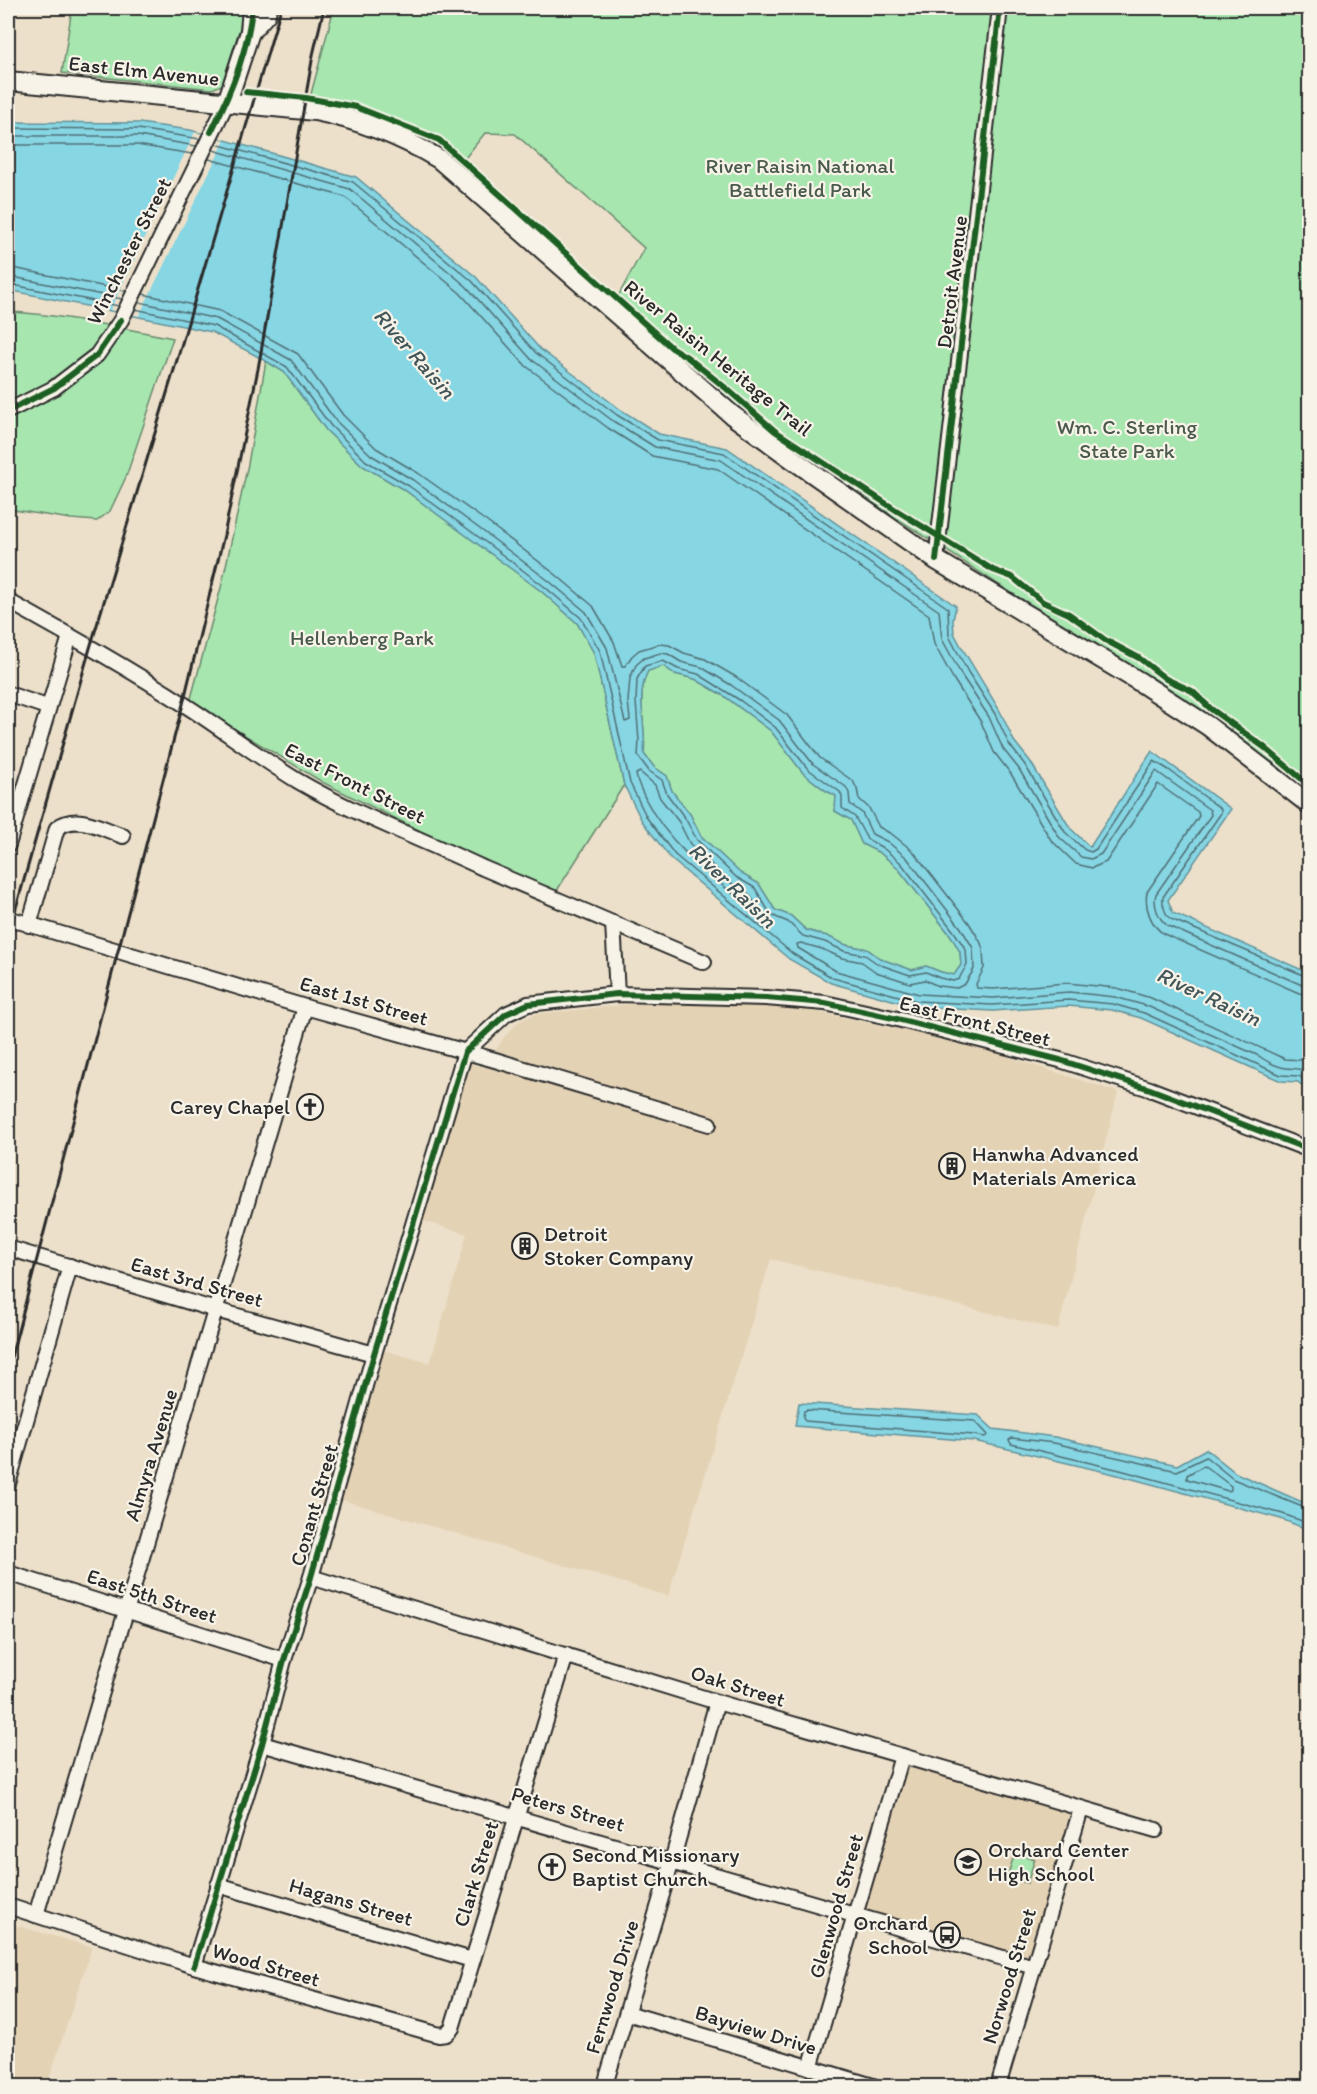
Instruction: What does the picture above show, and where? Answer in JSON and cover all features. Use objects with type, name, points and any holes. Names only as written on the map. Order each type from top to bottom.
[{"type":"main road","points":[[227,102],[250,32],[252,8]]},
{"type":"main road","points":[[250,32],[266,14],[267,8]]},
{"type":"main road","name":"East Elm Avenue","points":[[8,81],[315,111],[339,116],[409,141],[439,159],[732,415],[936,560],[1208,726],[1310,805]]},
{"type":"street","name":"Detroit Avenue","points":[[936,560],[1000,8]]},
{"type":"street","name":"Winchester Street","points":[[8,411],[54,388],[97,355],[121,320],[227,102]]},
{"type":"street","name":"East Front Street","points":[[8,601],[188,706],[299,781],[405,833],[704,962]]},
{"type":"street","points":[[8,845],[47,707],[70,636]]},
{"type":"street","points":[[8,694],[47,707]]},
{"type":"street","points":[[8,795],[22,799]]},
{"type":"street","points":[[29,925],[57,828],[64,823],[77,820],[123,836]]},
{"type":"street","name":"East 1st Street","points":[[8,918],[304,1007],[709,1124]]},
{"type":"street","points":[[613,923],[617,994]]},
{"type":"street","name":"East Front Street","points":[[465,1052],[506,1014],[528,1004],[617,994],[766,998],[825,1004],[893,1018],[1060,1060],[1150,1089],[1310,1150]]},
{"type":"street","name":"Almyra Avenue","points":[[36,1915],[304,1007]]},
{"type":"street","name":"Conant Street","points":[[194,1966],[262,1744],[284,1660],[311,1577],[374,1354],[465,1052]]},
{"type":"street","name":"East 3rd Street","points":[[8,1248],[374,1354]]},
{"type":"street","points":[[8,1484],[70,1266]]},
{"type":"street","name":"East 5th Street","points":[[8,1573],[284,1660]]},
{"type":"street","name":"Oak Street","points":[[311,1577],[717,1702],[1156,1830]]},
{"type":"street","name":"Clark Street","points":[[446,2034],[452,2028],[566,1655]]},
{"type":"street","name":"Fernwood Drive","points":[[607,2078],[717,1702]]},
{"type":"street","name":"Peters Street","points":[[262,1744],[1034,1967]]},
{"type":"street","name":"Glenwood Street","points":[[810,2068],[902,1756]]},
{"type":"street","name":"Norwood Street","points":[[998,2086],[1081,1809]]},
{"type":"street","name":"Hagans Street","points":[[218,1885],[472,1960]]},
{"type":"street","name":"Wood Street","points":[[8,1906],[194,1966],[439,2035],[446,2034]]},
{"type":"street","name":"Bayview Drive","points":[[627,2013],[873,2086]]},
{"type":"shaded area","points":[[722,1000],[785,1005],[921,1034],[996,1053],[1118,1092],[1058,1330],[771,1259],[668,1596],[339,1499],[382,1350],[430,1363],[467,1234],[423,1221],[469,1063],[485,1068],[504,1037],[518,1022],[535,1014],[643,1003]]},
{"type":"shaded area","name":"Orchard Center High School","points":[[905,1764],[1074,1813],[1031,1962],[863,1911]]},
{"type":"shaded area","points":[[8,1923],[92,1947],[47,2086],[8,2086]]},
{"type":"green space","points":[[72,8],[246,8],[222,85],[212,89],[62,73]]},
{"type":"green space","points":[[334,8],[1309,8],[1309,786],[770,436],[615,302],[644,248],[515,134],[485,133],[458,167],[423,141],[388,123],[351,112],[308,105]]},
{"type":"green space","points":[[8,312],[70,318],[173,338],[126,477],[110,511],[97,521],[8,509]]},
{"type":"green space","name":"Hellenberg Park","points":[[266,361],[284,372],[326,430],[363,466],[406,491],[541,591],[577,623],[594,653],[624,785],[556,892],[483,862],[324,783],[190,702],[222,584],[248,464]]},
{"type":"green space","points":[[663,666],[675,674],[695,679],[724,696],[771,731],[803,773],[836,796],[835,811],[851,820],[862,844],[880,853],[897,867],[951,936],[960,952],[961,965],[954,975],[926,966],[912,970],[881,959],[867,949],[846,945],[806,930],[791,916],[775,910],[759,884],[740,873],[701,836],[690,814],[672,791],[667,776],[654,767],[644,754],[642,690],[644,680],[648,671]]},
{"type":"green space","points":[[1015,1853],[1035,1859],[1027,1883],[1007,1877]]},
{"type":"water","name":"River Raisin","points":[[8,122],[139,123],[190,130],[356,177],[476,277],[540,349],[621,410],[659,434],[727,448],[956,606],[953,620],[954,633],[962,648],[1000,711],[1014,741],[1030,761],[1070,828],[1090,847],[1152,751],[1231,809],[1168,900],[1173,913],[1309,973],[1309,1092],[1298,1082],[1281,1081],[1141,1018],[1112,1010],[1068,1006],[993,1011],[917,1007],[831,983],[789,959],[671,859],[642,821],[624,785],[594,653],[577,623],[541,591],[406,491],[363,466],[326,430],[284,372],[266,361],[212,332],[8,290]],"holes":[[[663,666],[675,674],[695,679],[724,696],[771,731],[803,773],[836,796],[835,811],[851,820],[862,844],[880,853],[897,867],[951,936],[960,952],[961,965],[954,975],[926,966],[912,970],[881,959],[867,949],[846,945],[806,930],[791,916],[775,910],[759,884],[740,873],[701,836],[690,814],[672,791],[667,776],[654,767],[644,754],[642,701],[644,680],[648,671]]]},
{"type":"water","points":[[799,1403],[978,1415],[993,1429],[1055,1437],[1177,1465],[1206,1449],[1236,1473],[1309,1505],[1309,1530],[1281,1519],[1118,1475],[974,1441],[795,1426]]},
{"type":"pier","points":[[195,132],[225,140],[139,316],[110,310]]},
{"type":"railway","points":[[8,936],[90,648],[281,8]]},
{"type":"railway","points":[[8,1369],[183,704],[224,535],[258,369],[313,55],[324,8]]},
{"type":"cycle path","points":[[211,132],[237,72],[247,40],[252,8]]},
{"type":"cycle path","points":[[936,560],[1000,8]]},
{"type":"cycle path","name":"River Raisin Heritage Trail","points":[[246,92],[306,98],[356,107],[439,140],[672,348],[727,389],[775,431],[993,570],[1012,577],[1043,602],[1069,614],[1105,640],[1139,658],[1166,679],[1192,691],[1211,709],[1264,747],[1310,786]]},
{"type":"cycle path","points":[[8,411],[54,388],[97,355],[121,320]]},
{"type":"cycle path","points":[[194,1966],[262,1744],[284,1660],[311,1577],[374,1354],[465,1052],[506,1014],[528,1004],[617,994],[766,998],[825,1003],[1060,1060],[1150,1089],[1310,1150]]},
{"type":"place","name":"Carey Chapel","points":[[310,1107]]},
{"type":"place","name":"Hanwha Advanced Materials America","points":[[952,1166]]},
{"type":"place","name":"Detroit Stoker Company","points":[[525,1246]]},
{"type":"place","name":"Orchard Center High School","points":[[968,1862]]},
{"type":"place","name":"Second Missionary Baptist Church","points":[[552,1867]]},
{"type":"place","name":"Orchard School","points":[[947,1935]]},
{"type":"park label","name":"River Raisin National Battlefield Park","points":[[800,178]]},
{"type":"park label","name":"Wm. C. Sterling State Park","points":[[1127,439]]}]
